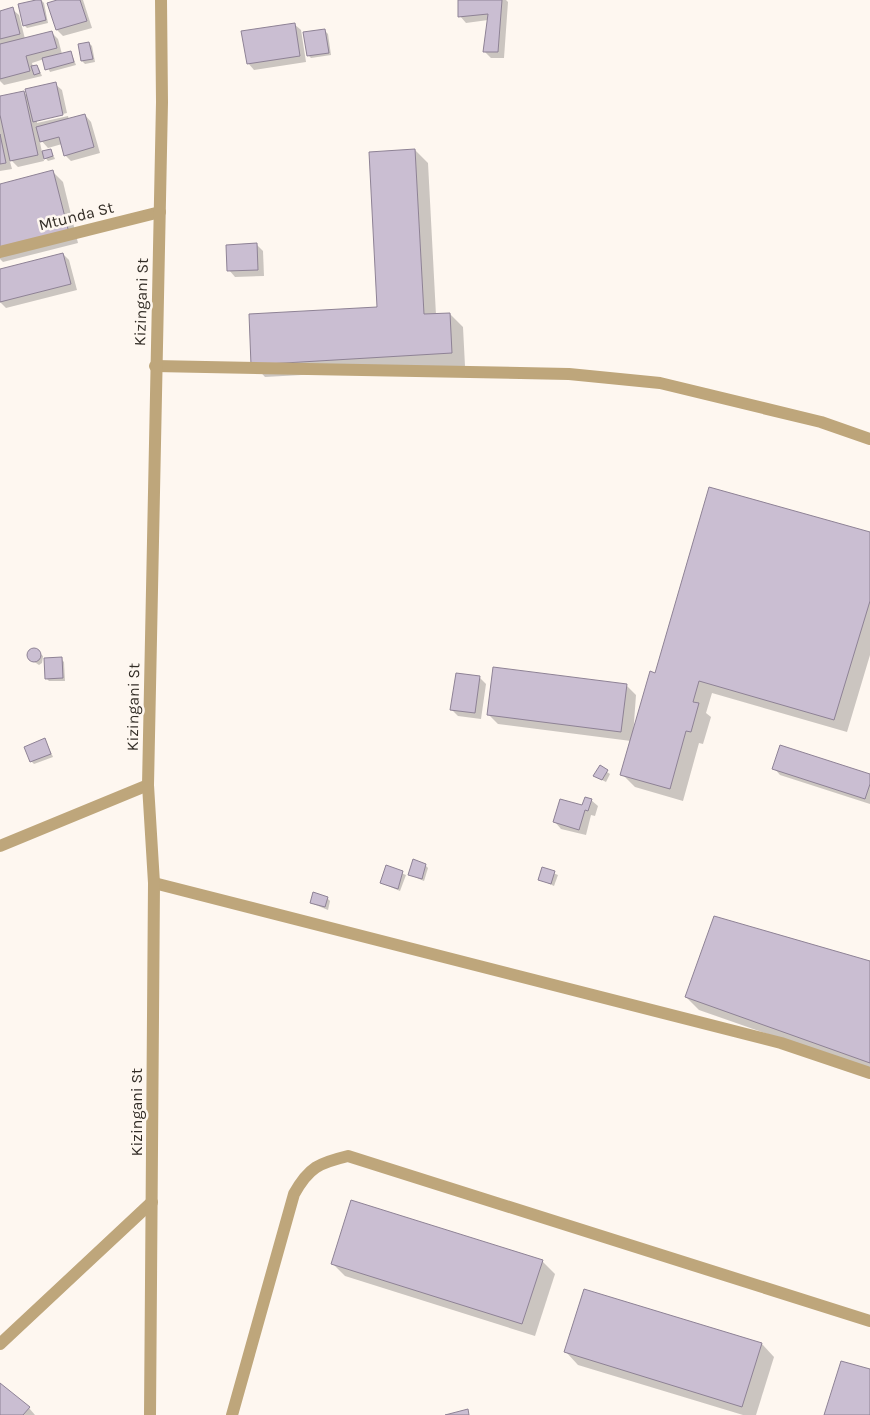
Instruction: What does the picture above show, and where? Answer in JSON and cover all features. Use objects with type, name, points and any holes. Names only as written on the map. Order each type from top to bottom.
[{"type":"street","name":"Kizingani St","points":[[150,1415],[154,883],[148,786],[155,366],[162,102],[161,0]]},
{"type":"street","name":"Mtunda St","points":[[0,252],[160,212]]},
{"type":"street","points":[[155,366],[569,374],[651,382],[820,422],[870,439]]},
{"type":"street","points":[[0,846],[148,786]]},
{"type":"street","points":[[154,883],[781,1043],[870,1073]]},
{"type":"street","points":[[232,1415],[294,1194],[304,1176],[322,1162],[348,1156],[870,1321]]},
{"type":"street","points":[[0,1344],[152,1202]]},
{"type":"building","points":[[41,0],[46,20],[23,26],[18,4]]},
{"type":"building","points":[[57,0],[80,0],[87,21],[56,30],[47,3]]},
{"type":"building","points":[[458,0],[502,0],[498,52],[483,52],[488,14],[458,17]]},
{"type":"building","points":[[13,7],[20,34],[0,39],[0,11]]},
{"type":"building","points":[[295,23],[300,56],[247,64],[241,31]]},
{"type":"building","points":[[325,29],[329,53],[307,56],[303,32]]},
{"type":"building","points":[[52,31],[57,48],[26,56],[30,71],[0,79],[0,44]]},
{"type":"building","points":[[89,42],[93,59],[81,61],[78,44]]},
{"type":"building","points":[[71,51],[74,62],[45,70],[42,58]]},
{"type":"building","points":[[37,65],[40,73],[34,75],[31,66]]},
{"type":"building","points":[[56,82],[63,115],[33,122],[25,89]]},
{"type":"building","points":[[24,91],[38,155],[10,161],[0,115],[0,96]]},
{"type":"building","points":[[85,114],[94,147],[64,156],[59,137],[40,142],[36,127]]},
{"type":"building","points":[[0,134],[6,163],[0,164]]},
{"type":"building","points":[[51,149],[53,156],[44,159],[42,151]]},
{"type":"building","points":[[415,149],[424,314],[450,313],[452,353],[251,365],[249,314],[377,307],[369,152]]},
{"type":"building","points":[[53,170],[69,233],[0,250],[0,184]]},
{"type":"building","points":[[257,243],[258,270],[227,271],[226,245]]},
{"type":"building","points":[[63,253],[71,284],[0,302],[0,269]]},
{"type":"building","points":[[709,487],[870,532],[870,601],[834,720],[699,681],[693,702],[699,703],[691,732],[686,731],[670,789],[620,775],[650,671],[655,673]]},
{"type":"building","points":[[31,648],[37,648],[41,655],[37,662],[31,662],[27,658],[27,652]]},
{"type":"building","points":[[62,657],[63,678],[45,679],[44,658]]},
{"type":"building","points":[[493,667],[627,684],[621,732],[487,715]]},
{"type":"building","points":[[456,673],[480,676],[475,713],[450,710]]},
{"type":"building","points":[[45,738],[51,754],[30,762],[24,747]]},
{"type":"building","points":[[780,745],[870,774],[870,784],[865,799],[772,769]]},
{"type":"building","points":[[600,765],[608,770],[602,780],[593,776]]},
{"type":"building","points":[[585,797],[592,799],[588,811],[585,810],[579,830],[553,822],[560,799],[582,805]]},
{"type":"building","points":[[413,859],[426,864],[422,879],[408,875]]},
{"type":"building","points":[[386,865],[403,871],[398,889],[380,883]]},
{"type":"building","points":[[542,867],[555,871],[551,884],[538,880]]},
{"type":"building","points":[[313,892],[328,897],[325,907],[310,903]]},
{"type":"building","points":[[714,916],[870,961],[870,1063],[685,997]]},
{"type":"building","points":[[351,1200],[543,1260],[522,1324],[331,1264]]},
{"type":"building","points":[[584,1289],[762,1343],[742,1407],[564,1352]]},
{"type":"building","points":[[841,1361],[870,1369],[870,1415],[824,1415]]},
{"type":"building","points":[[0,1383],[30,1407],[23,1415],[0,1415]]},
{"type":"building","points":[[468,1409],[469,1415],[445,1415]]}]
